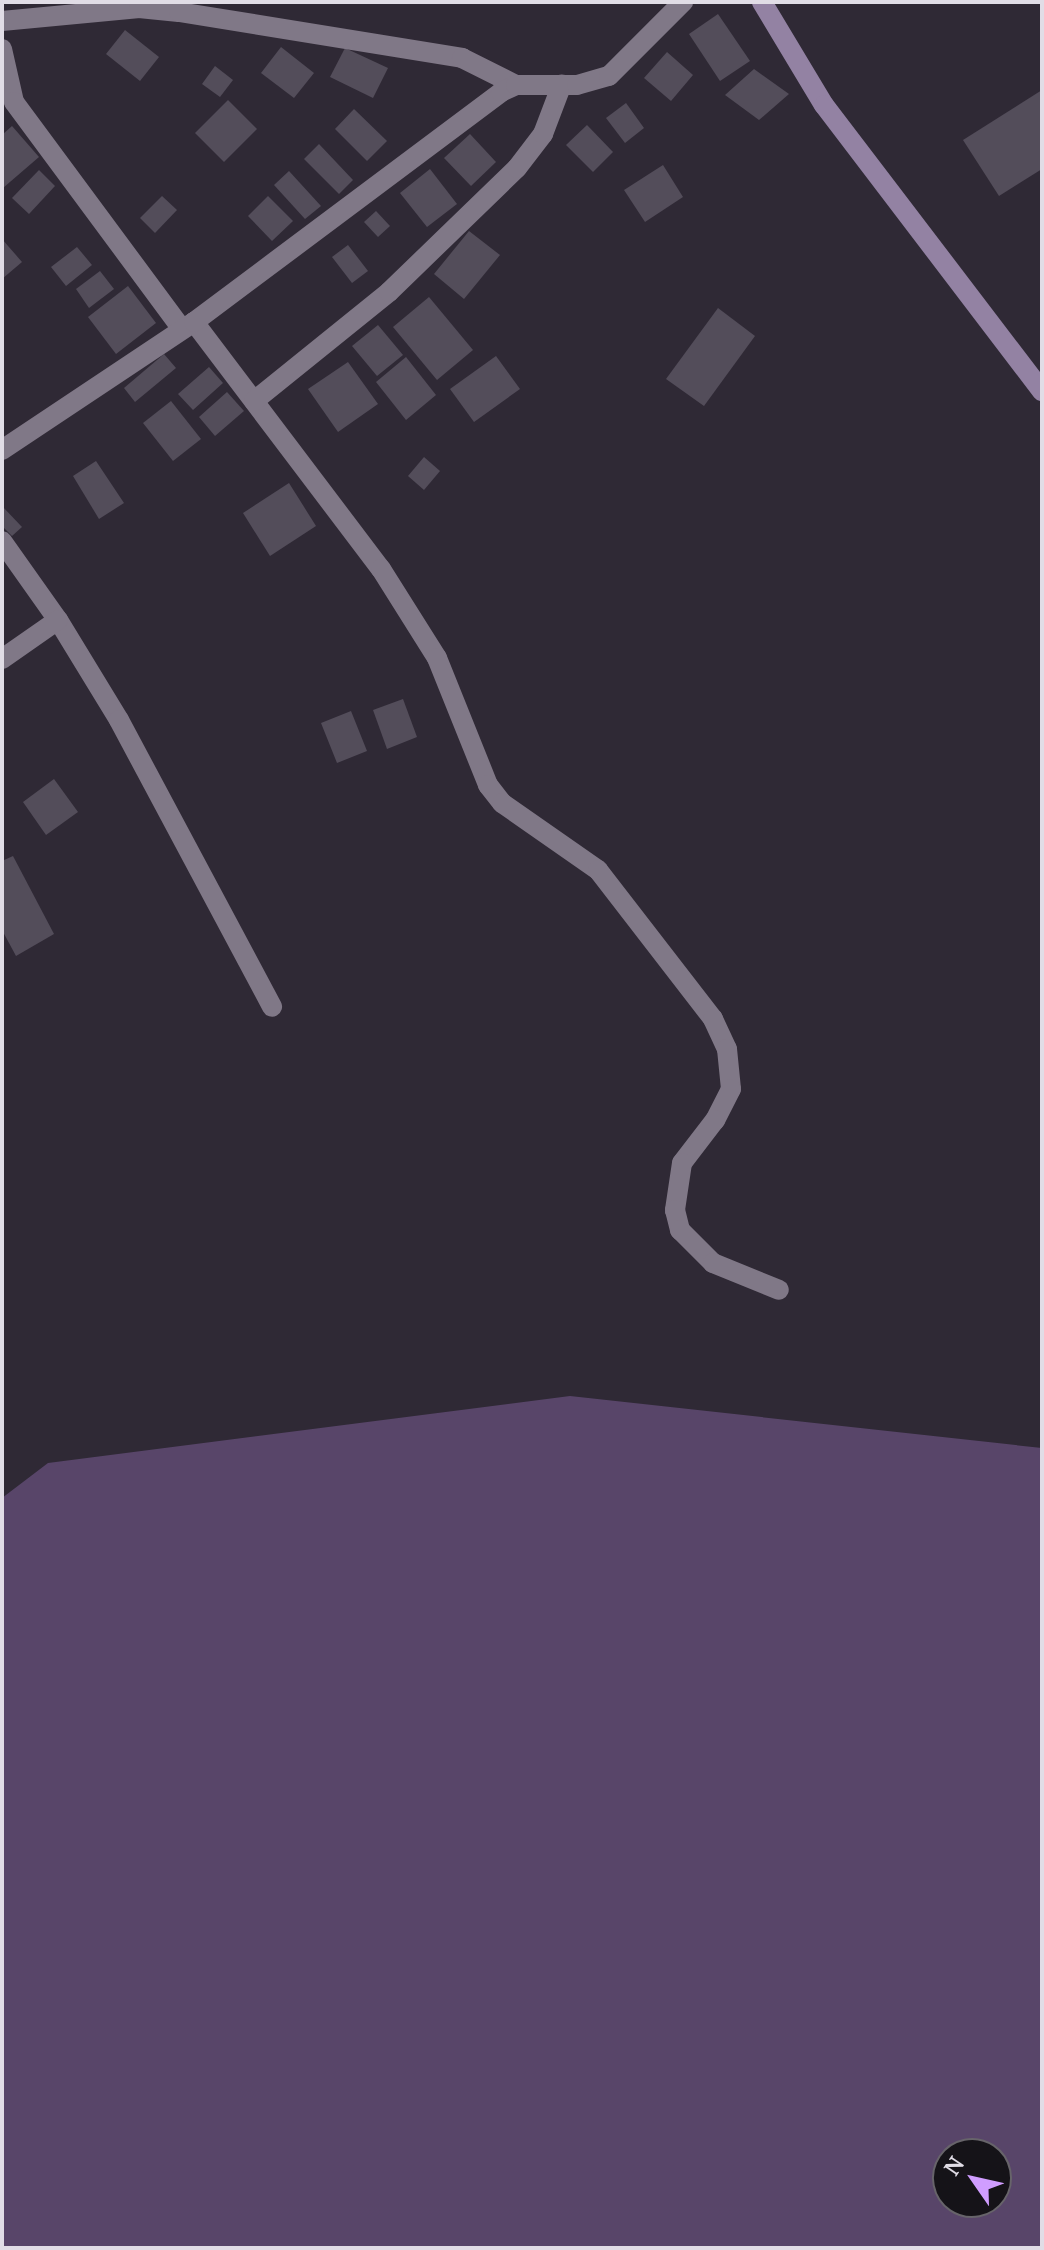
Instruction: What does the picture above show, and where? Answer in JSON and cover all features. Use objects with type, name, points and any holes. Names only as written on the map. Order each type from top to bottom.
[{"type":"main road","points":[[762,2],[824,105],[1042,391]]},
{"type":"street","points":[[2,21],[139,8],[179,12],[462,58],[516,85],[562,84],[593,83],[609,76],[683,2]]},
{"type":"street","points":[[2,49],[8,106],[188,326],[254,401],[381,569],[437,658],[495,794],[598,870],[713,1019],[727,1049],[731,1089],[715,1120],[682,1163],[675,1210],[680,1230],[694,1248],[740,1278],[779,1290]]},
{"type":"street","points":[[254,401],[389,292],[517,168],[543,134],[562,84]]},
{"type":"street","points":[[2,450],[188,326],[360,203],[477,109],[516,85]]},
{"type":"street","points":[[2,541],[58,620],[119,720],[272,1007]]},
{"type":"street","points":[[2,659],[58,620]]},
{"type":"shaded area","points":[[570,1396],[1042,1448],[1042,2248],[2,2248],[2,1498],[48,1463]]},
{"type":"building","points":[[718,14],[750,61],[720,81],[689,34]]},
{"type":"building","points":[[125,30],[159,57],[140,81],[106,54]]},
{"type":"building","points":[[281,47],[314,73],[294,98],[261,73]]},
{"type":"building","points":[[345,48],[388,68],[373,98],[330,77]]},
{"type":"building","points":[[667,52],[693,75],[671,101],[644,78]]},
{"type":"building","points":[[215,66],[233,80],[220,97],[202,84]]},
{"type":"building","points":[[754,69],[789,94],[759,120],[725,95]]},
{"type":"building","points":[[1042,90],[1042,169],[999,196],[963,140]]},
{"type":"building","points":[[228,100],[257,129],[224,162],[195,133]]},
{"type":"building","points":[[626,103],[644,128],[625,143],[606,118]]},
{"type":"building","points":[[354,109],[387,141],[367,161],[335,129]]},
{"type":"building","points":[[587,125],[613,152],[593,172],[566,145]]},
{"type":"building","points":[[12,126],[39,157],[3,188],[2,135]]},
{"type":"building","points":[[470,134],[496,162],[471,186],[444,158]]},
{"type":"building","points":[[319,144],[353,180],[339,194],[304,159]]},
{"type":"building","points":[[663,165],[683,197],[645,222],[624,190]]},
{"type":"building","points":[[430,169],[457,204],[427,227],[400,193]]},
{"type":"building","points":[[39,170],[55,186],[29,214],[12,198]]},
{"type":"building","points":[[289,171],[321,206],[305,219],[274,185]]},
{"type":"building","points":[[162,196],[177,210],[155,233],[140,218]]},
{"type":"building","points":[[268,196],[293,221],[272,241],[248,216]]},
{"type":"building","points":[[376,211],[390,226],[378,237],[364,222]]},
{"type":"building","points":[[469,231],[500,255],[464,299],[434,274]]},
{"type":"building","points":[[2,239],[22,262],[2,279]]},
{"type":"building","points":[[348,245],[368,271],[352,283],[332,257]]},
{"type":"building","points":[[77,247],[92,265],[66,286],[51,267]]},
{"type":"building","points":[[100,271],[114,289],[89,308],[76,289]]},
{"type":"building","points":[[128,286],[156,323],[116,354],[88,317]]},
{"type":"building","points":[[429,297],[473,350],[437,380],[393,327]]},
{"type":"building","points":[[718,308],[755,336],[704,406],[666,379]]},
{"type":"building","points":[[378,325],[403,355],[377,376],[352,346]]},
{"type":"building","points":[[164,354],[176,368],[135,402],[124,388]]},
{"type":"building","points":[[496,356],[520,389],[474,422],[450,389]]},
{"type":"building","points":[[406,357],[436,395],[406,420],[376,382]]},
{"type":"building","points":[[348,362],[378,404],[338,432],[308,389]]},
{"type":"building","points":[[209,367],[223,383],[193,410],[178,394]]},
{"type":"building","points":[[227,392],[244,411],[215,436],[199,417]]},
{"type":"building","points":[[171,401],[201,439],[173,461],[143,423]]},
{"type":"building","points":[[424,457],[440,471],[424,490],[408,476]]},
{"type":"building","points":[[96,461],[124,503],[99,519],[73,476]]},
{"type":"building","points":[[289,483],[316,526],[270,556],[243,513]]},
{"type":"building","points":[[2,506],[22,527],[12,536],[2,526]]},
{"type":"building","points":[[403,699],[417,737],[387,749],[373,710]]},
{"type":"building","points":[[351,711],[367,751],[337,763],[321,723]]},
{"type":"building","points":[[54,779],[78,812],[46,835],[23,802]]},
{"type":"building","points":[[13,856],[54,934],[16,956],[2,930],[2,861]]}]
